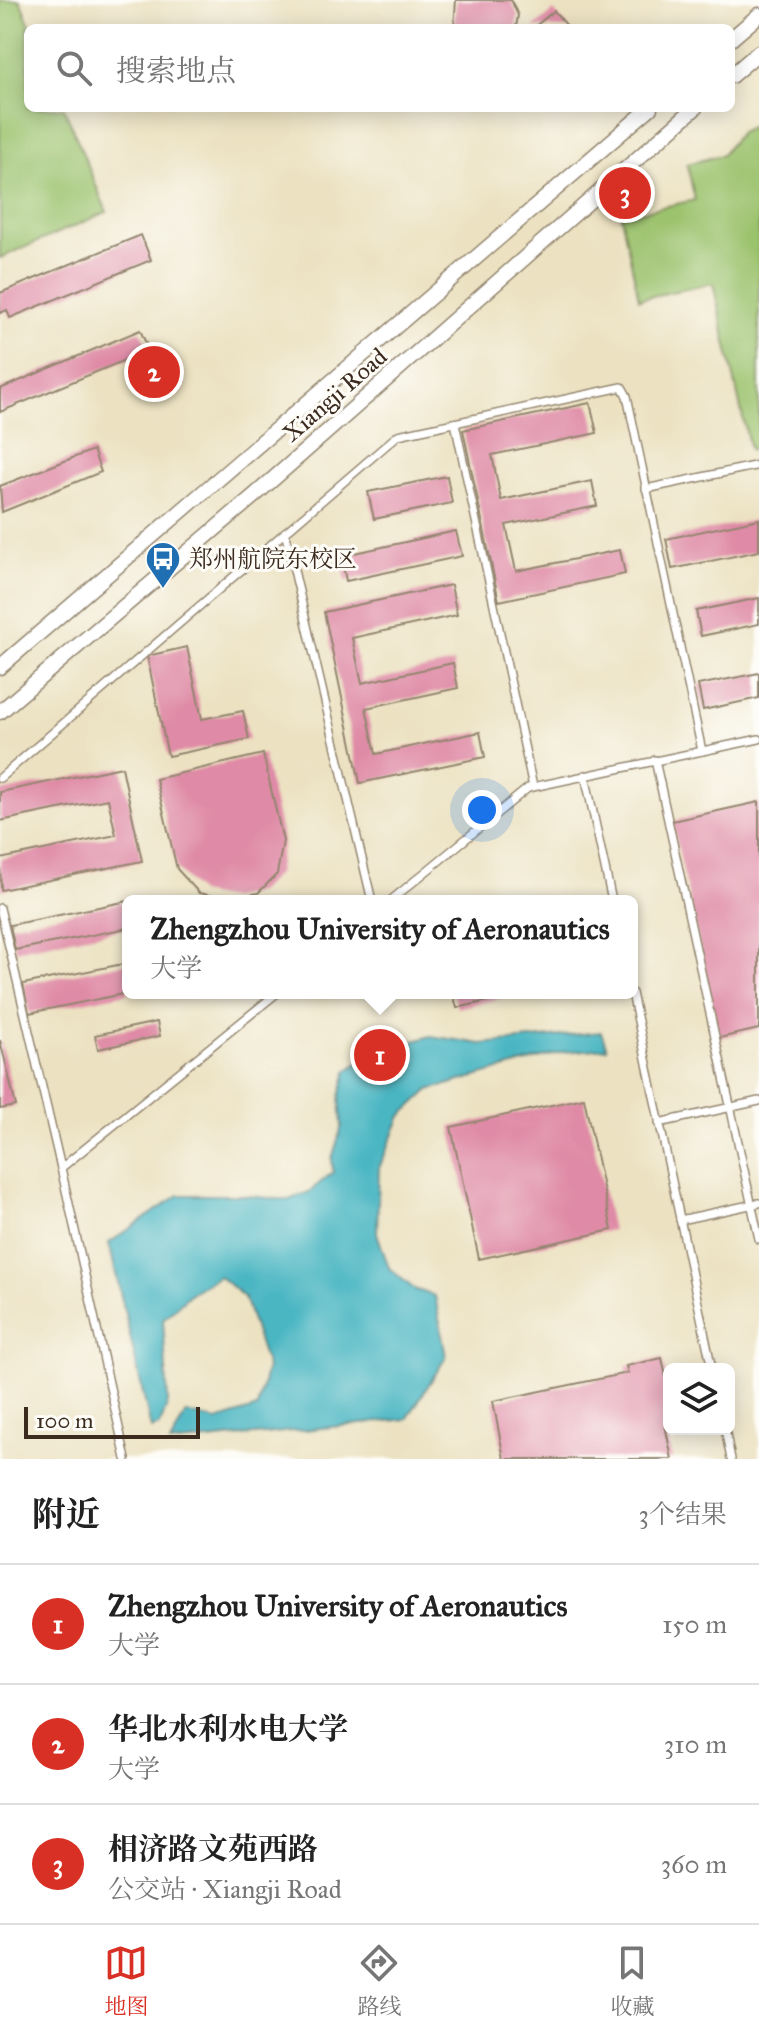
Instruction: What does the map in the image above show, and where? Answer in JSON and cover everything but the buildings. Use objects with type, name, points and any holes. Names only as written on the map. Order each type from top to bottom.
[{"type":"street","points":[[735,36],[759,15]]},
{"type":"street","points":[[735,73],[759,52]]},
{"type":"street","name":"Xiangji Road","points":[[0,667],[645,112]]},
{"type":"street","name":"Xiangji Road","points":[[0,712],[255,495],[690,112]]},
{"type":"lane","points":[[0,778],[398,435],[622,387],[627,396],[702,751]]},
{"type":"lane","points":[[455,423],[533,787]]},
{"type":"lane","points":[[646,489],[759,465]]},
{"type":"lane","points":[[285,532],[371,895]]},
{"type":"lane","points":[[397,895],[528,788],[759,739]]},
{"type":"lane","points":[[655,760],[730,1107],[755,1204],[759,1239]]},
{"type":"lane","points":[[585,775],[611,895]]},
{"type":"lane","points":[[0,908],[126,1459]]},
{"type":"lane","points":[[61,1168],[270,999]]},
{"type":"lane","points":[[633,999],[711,1363]]},
{"type":"lane","points":[[659,1123],[759,1101]]},
{"type":"lane","points":[[680,1220],[755,1204]]},
{"type":"lane","points":[[726,1435],[731,1459]]},
{"type":"green space","points":[[0,0],[20,0],[29,24],[24,24],[24,112],[66,112],[107,212],[0,258]]},
{"type":"green space","points":[[759,123],[759,448],[750,450],[713,283],[639,299],[621,216],[695,200],[687,164],[722,155],[740,132]]},
{"type":"water","points":[[601,1032],[607,1048],[563,1052],[429,1090],[401,1116],[379,1168],[377,1233],[389,1268],[414,1289],[435,1296],[446,1357],[407,1419],[170,1444],[186,1413],[217,1421],[257,1408],[267,1367],[244,1297],[219,1276],[192,1292],[163,1319],[168,1402],[160,1426],[151,1429],[109,1243],[179,1195],[238,1195],[289,1200],[309,1192],[333,1172],[332,1159],[342,1126],[340,1096],[347,1071],[372,1053],[431,1036],[481,1044]]},
{"type":"place","name":"相济路文苑西路","points":[[625,193]]},
{"type":"place","name":"华北水利水电大学","points":[[154,372]]},
{"type":"place","name":"郑州航院东校区","points":[[163,590]]},
{"type":"place","name":"Zhengzhou University of Aeronautics","points":[[380,1055]]}]
